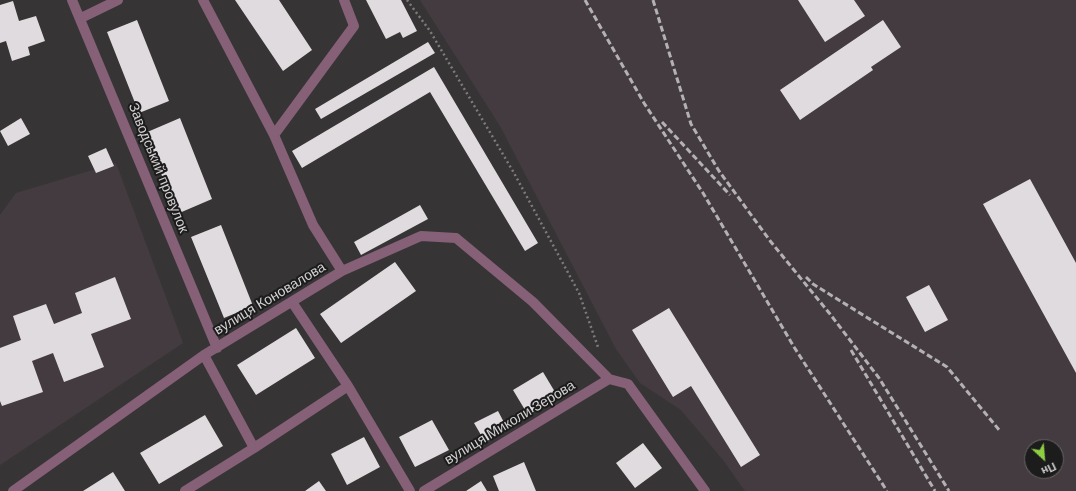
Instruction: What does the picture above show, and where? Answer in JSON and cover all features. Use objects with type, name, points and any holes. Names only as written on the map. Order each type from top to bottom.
[{"type":"street","name":"Заводський провулок","points":[[72,0],[81,18],[217,348]]},
{"type":"street","points":[[81,18],[118,0]]},
{"type":"street","name":"вулиця Коновалова","points":[[14,491],[204,355],[342,272],[313,225],[274,135],[203,0]]},
{"type":"street","points":[[274,135],[354,26],[344,0]]},
{"type":"street","points":[[342,272],[421,236],[456,238],[533,302],[609,379],[628,384],[705,491]]},
{"type":"street","points":[[292,302],[348,386],[410,491]]},
{"type":"street","points":[[204,355],[254,448]]},
{"type":"street","name":"вулиця Миколи Зерова","points":[[424,491],[609,379]]},
{"type":"street","points":[[185,491],[254,448],[348,386]]},
{"type":"path","points":[[407,0],[430,32],[514,173],[579,293],[599,350]]},
{"type":"shaded area","points":[[420,0],[1076,0],[1076,491],[745,491],[723,460],[681,410],[640,383],[616,349],[500,126]]},
{"type":"shaded area","points":[[116,163],[183,343],[0,465],[0,215],[16,193]]},
{"type":"building","points":[[235,0],[279,0],[312,50],[283,71]]},
{"type":"building","points":[[366,0],[401,0],[417,31],[403,38],[400,32],[386,39]]},
{"type":"building","points":[[798,0],[854,0],[865,16],[825,42]]},
{"type":"building","points":[[13,1],[19,21],[36,16],[45,41],[28,47],[30,55],[12,61],[6,41],[0,43],[0,5]]},
{"type":"building","points":[[137,20],[169,101],[139,113],[107,32]]},
{"type":"building","points":[[883,20],[901,47],[871,67],[873,70],[800,120],[780,90]]},
{"type":"building","points":[[428,42],[435,53],[321,119],[315,109]]},
{"type":"building","points":[[434,67],[538,243],[525,251],[430,92],[302,168],[292,151]]},
{"type":"building","points":[[21,118],[30,134],[8,146],[0,131]]},
{"type":"building","points":[[180,118],[212,199],[177,214],[145,133]]},
{"type":"building","points":[[106,148],[114,166],[96,173],[88,156]]},
{"type":"building","points":[[1030,179],[1076,263],[1076,373],[983,204]]},
{"type":"building","points":[[420,205],[428,219],[361,255],[354,242]]},
{"type":"building","points":[[221,225],[253,306],[224,318],[191,237]]},
{"type":"building","points":[[395,262],[416,291],[341,343],[320,314]]},
{"type":"building","points":[[115,277],[131,319],[91,334],[104,367],[64,382],[53,353],[32,361],[43,392],[2,406],[0,401],[0,348],[21,340],[13,316],[46,304],[54,324],[82,313],[75,293]]},
{"type":"building","points":[[929,285],[948,320],[925,332],[906,297]]},
{"type":"building","points":[[669,308],[760,455],[741,467],[691,386],[673,397],[632,330]]},
{"type":"building","points":[[296,328],[315,358],[256,395],[237,365]]},
{"type":"building","points":[[543,372],[558,397],[528,415],[513,390]]},
{"type":"building","points":[[498,411],[508,430],[485,442],[474,423]]},
{"type":"building","points":[[205,415],[223,446],[159,484],[140,453]]},
{"type":"building","points":[[432,420],[449,450],[415,467],[399,437]]},
{"type":"building","points":[[364,437],[380,467],[347,485],[331,454]]},
{"type":"building","points":[[643,443],[662,468],[635,488],[616,463]]},
{"type":"building","points":[[524,462],[536,491],[499,491],[493,476]]},
{"type":"building","points":[[113,472],[125,491],[83,491]]},
{"type":"building","points":[[319,481],[326,491],[305,491]]},
{"type":"building","points":[[481,481],[487,491],[466,491]]},
{"type":"railway","points":[[585,0],[644,103],[703,193],[794,347],[887,491]]},
{"type":"railway","points":[[653,0],[691,124],[719,171],[771,242],[830,314],[879,378],[949,491]]},
{"type":"railway","points":[[662,122],[730,195]]},
{"type":"railway","points":[[806,277],[813,284],[947,367],[1000,431]]},
{"type":"railway","points":[[851,350],[935,491]]}]
